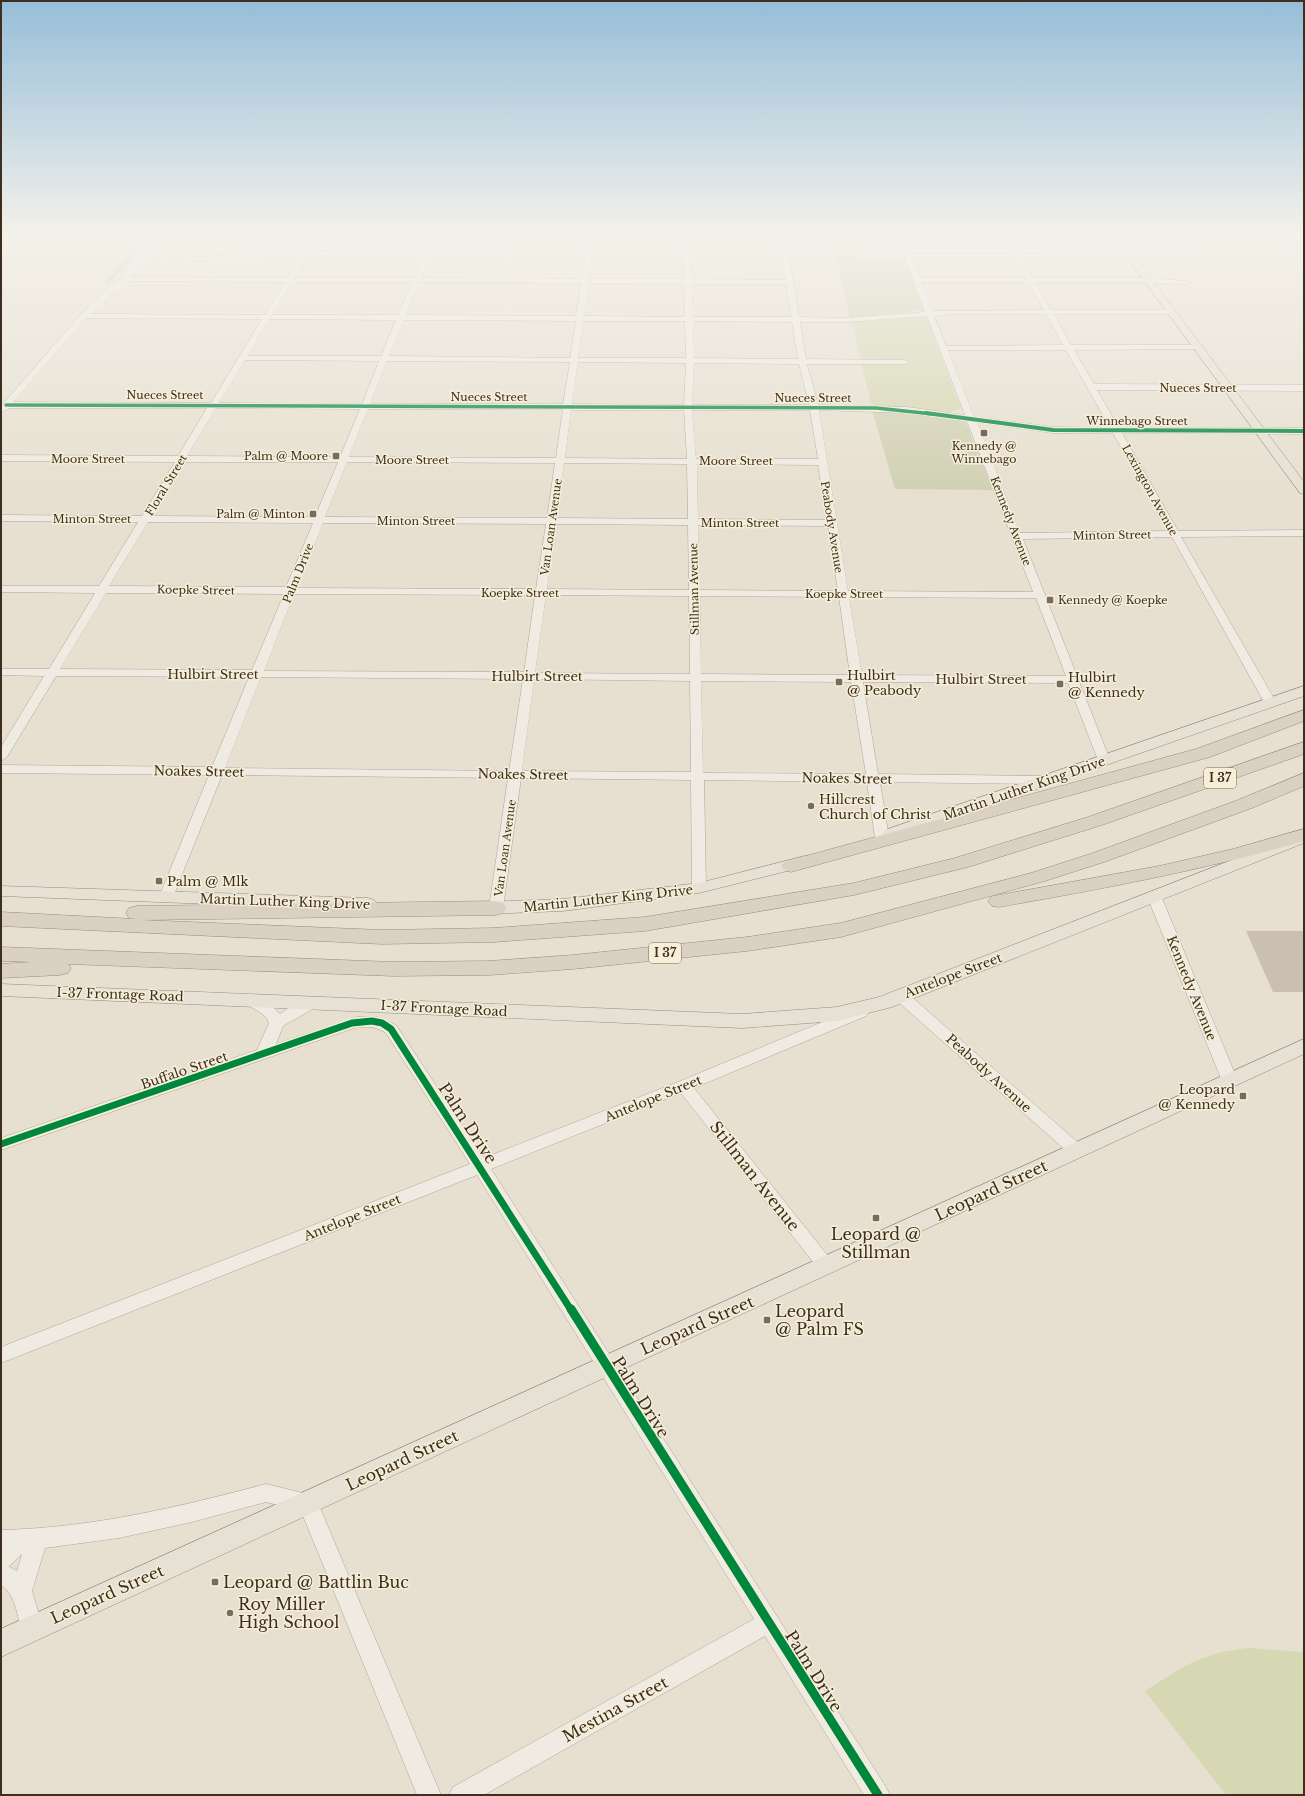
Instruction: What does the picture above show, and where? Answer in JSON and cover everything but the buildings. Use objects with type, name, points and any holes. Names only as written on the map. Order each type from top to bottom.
[{"type":"highway","points":[[791,866],[1203,753],[1304,715]]},
{"type":"highway","points":[[1135,806],[1304,726]]},
{"type":"highway","name":"I 37","points":[[1,919],[268,933],[382,937],[494,935],[645,924],[862,887],[961,863],[1095,821],[1304,748]]},
{"type":"highway","name":"I 37","points":[[1,954],[245,962],[320,967],[394,969],[489,968],[573,962],[747,944],[841,930],[1038,877],[1100,858],[1245,804],[1304,779]]},
{"type":"highway","points":[[1245,804],[1304,786]]},
{"type":"highway","points":[[841,930],[1159,872],[1238,854],[1304,836]]},
{"type":"highway","points":[[1,915],[496,908]]},
{"type":"highway","points":[[1,971],[103,967],[320,967]]},
{"type":"main road","points":[[1177,321],[1304,490]]},
{"type":"main road","name":"Martin Luther King Drive","points":[[1,891],[496,908],[563,906],[699,888],[791,866],[882,838],[1304,691]]},
{"type":"main road","name":"Antelope Street","points":[[893,999],[1304,836]]},
{"type":"main road","name":"I-37 Frontage Road","points":[[1,990],[249,999],[742,1021],[837,1014],[893,999]]},
{"type":"main road","name":"Leopard Street","points":[[1,1642],[308,1503],[1304,1046]]},
{"type":"street","points":[[4,408],[80,321]]},
{"type":"street","name":"Floral Street","points":[[1,757],[265,321]]},
{"type":"street","name":"Palm Drive","points":[[166,897],[400,321]]},
{"type":"street","name":"Van Loan Avenue","points":[[496,908],[582,321]]},
{"type":"street","name":"Stillman Avenue","points":[[689,321],[690,361],[688,408],[692,461],[699,888]]},
{"type":"street","name":"Peabody Avenue","points":[[795,321],[802,361],[814,408],[882,838]]},
{"type":"street","name":"Kennedy Avenue","points":[[933,321],[1104,760]]},
{"type":"street","name":"Lexington Avenue","points":[[1055,321],[1270,702]]},
{"type":"street","points":[[943,348],[1198,347]]},
{"type":"street","points":[[242,358],[905,362]]},
{"type":"street","name":"Nueces Street","points":[[1092,387],[1304,388]]},
{"type":"street","name":"Nueces Street","points":[[4,408],[214,405],[814,408],[907,410],[971,419]]},
{"type":"street","name":"Winnebago Street","points":[[971,419],[1053,430],[1304,431]]},
{"type":"street","name":"Moore Street","points":[[1,458],[822,462]]},
{"type":"street","name":"Minton Street","points":[[1,518],[832,523]]},
{"type":"street","name":"Minton Street","points":[[1016,536],[1304,533]]},
{"type":"street","name":"Koepke Street","points":[[1,589],[290,592],[1040,595]]},
{"type":"street","name":"Hulbirt Street","points":[[1,672],[1073,680]]},
{"type":"street","name":"Noakes Street","points":[[1,769],[1046,780]]},
{"type":"street","name":"Kennedy Avenue","points":[[1154,896],[1230,1081]]},
{"type":"street","points":[[249,999],[266,1007],[274,1016],[277,1023]]},
{"type":"street","name":"Peabody Avenue","points":[[893,999],[1077,1151]]},
{"type":"street","name":"Antelope Street","points":[[1,1355],[684,1086],[893,999]]},
{"type":"street","points":[[263,1055],[277,1023],[290,1014],[313,1002]]},
{"type":"street","name":"Buffalo Street","points":[[1,1144],[352,1024],[365,1020],[375,1021]]},
{"type":"street","name":"Palm Drive","points":[[375,1021],[391,1029],[480,1166],[878,1795]]},
{"type":"street","name":"Stillman Avenue","points":[[684,1086],[826,1266]]},
{"type":"street","points":[[1,1540],[30,1539],[126,1526],[192,1513],[266,1493],[308,1503],[429,1795]]},
{"type":"street","points":[[1,1559],[30,1539]]},
{"type":"street","points":[[30,1539],[22,1590],[32,1628]]},
{"type":"street","points":[[1,1574],[9,1577],[22,1590]]},
{"type":"street","name":"Mestina Street","points":[[461,1795],[768,1623]]},
{"type":"green space","points":[[851,321],[928,321],[961,409],[949,412],[872,406]]},
{"type":"green space","points":[[872,410],[898,411],[965,420],[993,490],[895,489]]},
{"type":"green space","points":[[1248,1648],[1304,1652],[1304,1795],[1226,1795],[1145,1691],[1171,1674],[1205,1657],[1232,1650]]},
{"type":"cycle path","points":[[6,405],[876,408],[907,410],[1053,430],[1304,431]]},
{"type":"cycle path","points":[[1,1144],[352,1023],[372,1021],[382,1023],[391,1029],[480,1166],[878,1795]]},
{"type":"place","name":"Kennedy @ Winnebago","points":[[984,433]]},
{"type":"place","name":"Palm @ Moore","points":[[336,456]]},
{"type":"place","name":"Palm @ Minton","points":[[313,514]]},
{"type":"place","name":"Kennedy @ Koepke","points":[[1050,600]]},
{"type":"place","name":"Hulbirt @ Peabody","points":[[839,682]]},
{"type":"place","name":"Hulbirt @ Kennedy","points":[[1060,684]]},
{"type":"place","name":"Hillcrest Church of Christ","points":[[811,806]]},
{"type":"place","name":"Palm @ Mlk","points":[[159,881]]},
{"type":"place","name":"Leopard @ Kennedy","points":[[1243,1096]]},
{"type":"place","name":"Leopard @ Stillman","points":[[876,1218]]},
{"type":"place","name":"Leopard @ Palm FS","points":[[767,1320]]},
{"type":"place","name":"Leopard @ Battlin Buc","points":[[215,1582]]},
{"type":"place","name":"Roy Miller High School","points":[[230,1613]]}]
